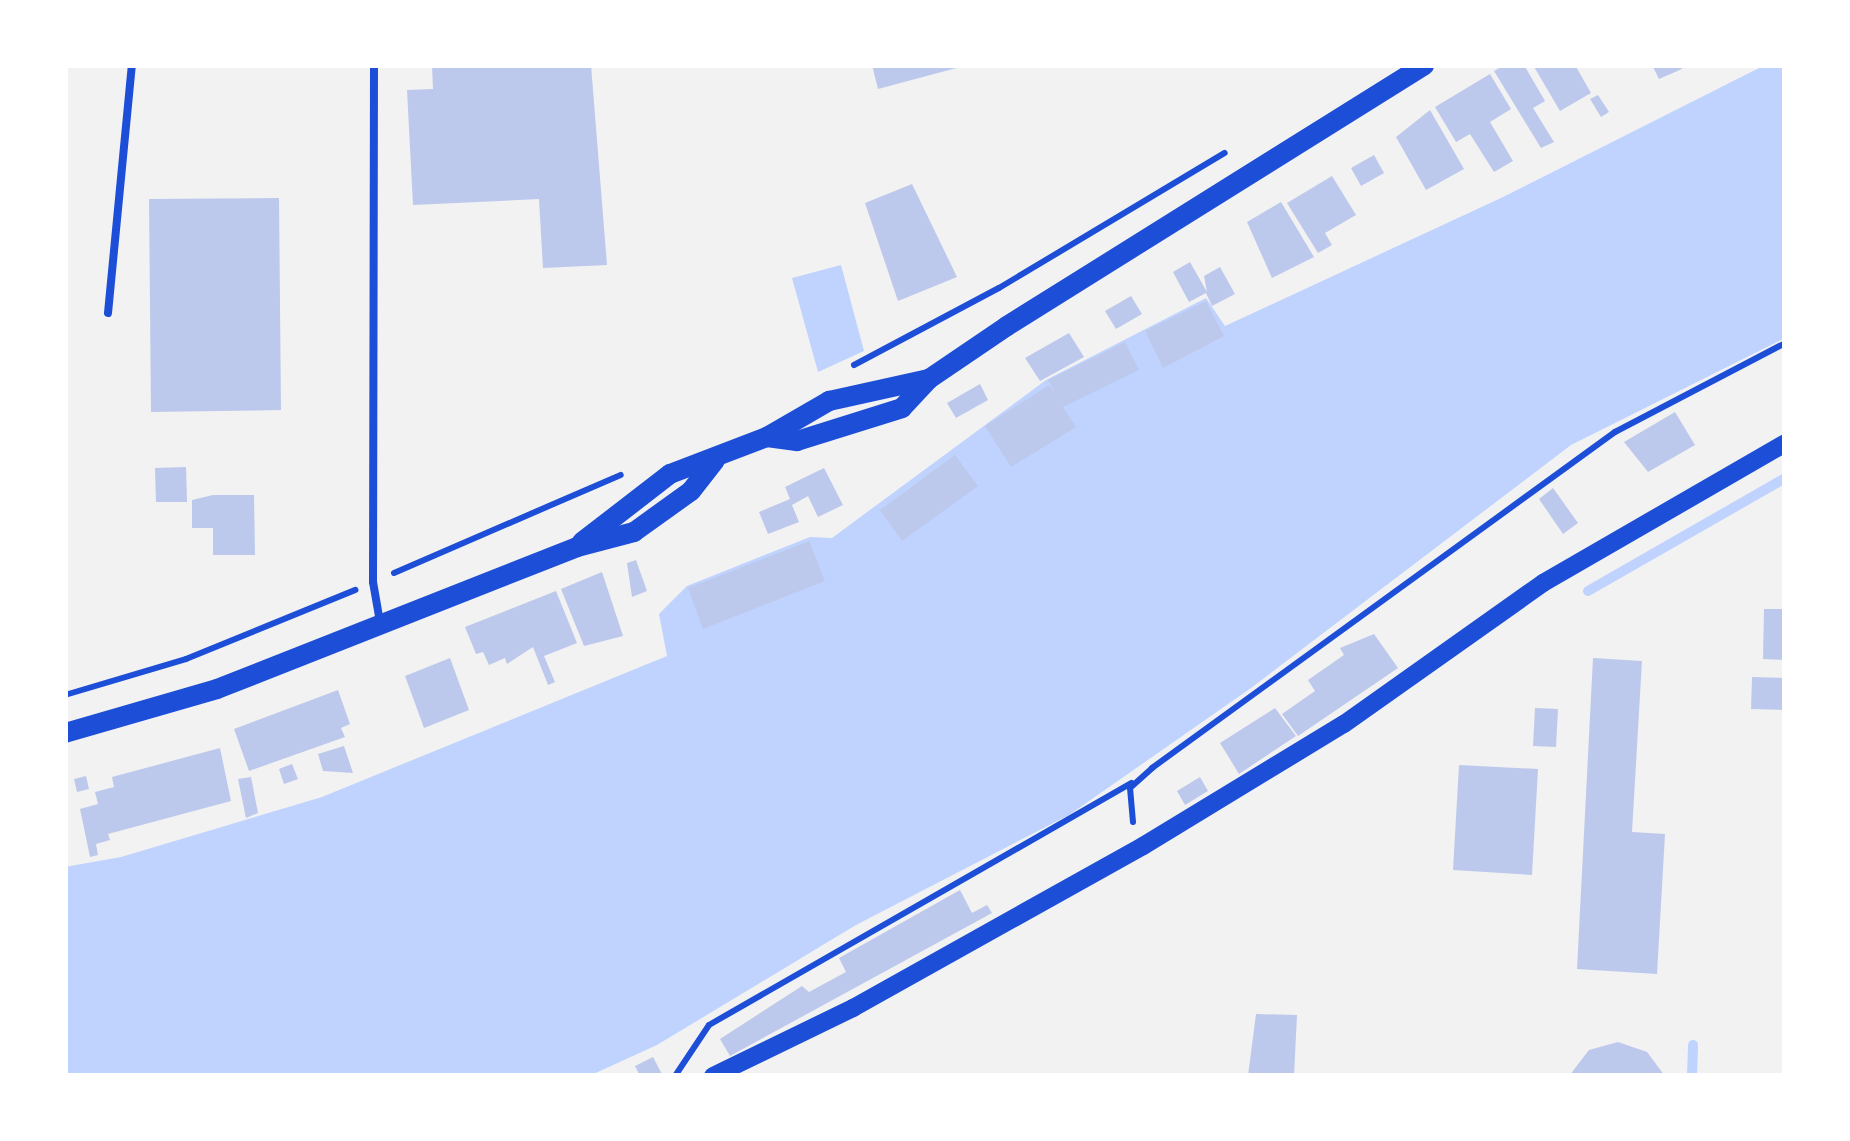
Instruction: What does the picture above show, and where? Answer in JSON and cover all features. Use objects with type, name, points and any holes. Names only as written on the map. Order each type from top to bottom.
[{"type":"main road","points":[[767,437],[796,441],[847,430],[902,408],[928,380],[1424,65]]},
{"type":"main road","points":[[65,733],[218,689],[577,547],[634,532],[691,491],[715,460],[767,437],[830,400],[928,380]]},
{"type":"street","points":[[713,1076],[853,1008],[1143,846],[1344,724],[1542,583],[1785,443]]},
{"type":"lane","points":[[108,312],[132,65]]},
{"type":"lane","points":[[374,65],[374,582],[380,626]]},
{"type":"path","points":[[840,372],[999,288],[1231,150]]},
{"type":"path","points":[[1143,846],[1130,812],[1130,788],[1142,778],[1615,432],[1785,343]]},
{"type":"path","points":[[65,694],[186,659],[631,470]]},
{"type":"path","points":[[675,1076],[709,1024],[1142,778]]},
{"type":"water","points":[[1765,65],[1785,65],[1785,338],[1571,445],[1251,688],[1069,815],[856,925],[657,1045],[589,1076],[65,1076],[65,867],[121,857],[322,797],[667,656],[659,614],[687,586],[810,537],[832,538],[1046,380],[1206,298],[1225,326],[1501,198]]},
{"type":"water","points":[[841,265],[864,351],[818,372],[792,278]]},
{"type":"building","points":[[432,65],[591,65],[607,265],[543,268],[539,199],[413,205],[407,90],[433,89]]},
{"type":"building","points":[[872,65],[963,65],[964,66],[878,89]]},
{"type":"building","points":[[1505,65],[1524,65],[1545,101],[1533,108],[1554,142],[1541,148],[1494,71]]},
{"type":"building","points":[[1533,65],[1575,65],[1591,93],[1560,111]]},
{"type":"building","points":[[1652,65],[1680,65],[1682,69],[1659,79]]},
{"type":"building","points":[[1490,74],[1511,109],[1490,122],[1513,161],[1494,172],[1470,134],[1456,142],[1435,107]]},
{"type":"building","points":[[1598,95],[1609,112],[1601,117],[1590,99]]},
{"type":"building","points":[[1430,110],[1464,169],[1426,190],[1396,137]]},
{"type":"building","points":[[1374,155],[1384,173],[1361,186],[1351,168]]},
{"type":"building","points":[[1332,176],[1356,215],[1325,233],[1332,245],[1318,253],[1287,203]]},
{"type":"building","points":[[912,184],[957,277],[898,301],[865,203]]},
{"type":"building","points":[[279,198],[281,410],[151,412],[149,199]]},
{"type":"building","points":[[1281,202],[1314,257],[1272,278],[1247,222]]},
{"type":"building","points":[[1190,262],[1207,292],[1204,276],[1220,267],[1235,294],[1212,306],[1206,293],[1189,302],[1173,272]]},
{"type":"building","points":[[1131,296],[1142,314],[1116,329],[1105,311]]},
{"type":"building","points":[[1206,301],[1224,336],[1163,368],[1145,331]]},
{"type":"building","points":[[1069,333],[1084,357],[1040,381],[1025,358]]},
{"type":"building","points":[[1125,342],[1139,370],[1063,407],[1076,427],[1011,467],[985,426],[1049,385],[1055,393],[1048,380]]},
{"type":"building","points":[[980,384],[988,400],[956,418],[947,403]]},
{"type":"building","points":[[1675,412],[1695,445],[1648,472],[1624,442]]},
{"type":"building","points":[[955,455],[978,486],[902,541],[880,510]]},
{"type":"building","points":[[186,467],[187,502],[156,502],[155,468]]},
{"type":"building","points":[[824,468],[843,505],[818,517],[808,496],[792,505],[799,522],[768,534],[759,512],[790,499],[785,487]]},
{"type":"building","points":[[1553,488],[1578,523],[1563,534],[1539,499]]},
{"type":"building","points":[[213,495],[254,495],[255,555],[213,555],[213,528],[192,528],[192,500]]},
{"type":"building","points":[[809,541],[825,581],[703,629],[688,588]]},
{"type":"building","points":[[636,560],[647,591],[632,597],[627,563]]},
{"type":"building","points":[[602,572],[623,636],[584,646],[561,589]]},
{"type":"building","points":[[556,591],[577,643],[544,656],[555,682],[548,685],[533,647],[507,664],[505,658],[489,665],[483,652],[476,654],[465,627]]},
{"type":"building","points":[[1764,609],[1785,609],[1785,660],[1763,659]]},
{"type":"building","points":[[1374,634],[1398,668],[1298,736],[1282,714],[1315,691],[1308,680],[1344,655],[1340,648]]},
{"type":"building","points":[[450,658],[469,710],[424,728],[405,676]]},
{"type":"building","points":[[1593,658],[1642,661],[1632,832],[1665,834],[1657,974],[1577,969]]},
{"type":"building","points":[[1752,677],[1785,678],[1785,710],[1751,709]]},
{"type":"building","points":[[338,690],[350,724],[341,728],[345,737],[249,771],[234,729]]},
{"type":"building","points":[[1275,708],[1296,736],[1239,774],[1220,743]]},
{"type":"building","points":[[1535,708],[1558,709],[1556,747],[1533,746]]},
{"type":"building","points":[[344,746],[353,773],[323,771],[318,754]]},
{"type":"building","points":[[220,748],[231,801],[108,834],[110,840],[96,844],[98,855],[90,857],[80,809],[98,804],[95,792],[114,787],[112,777]]},
{"type":"building","points":[[292,764],[298,779],[284,784],[279,769]]},
{"type":"building","points":[[1459,765],[1538,769],[1532,875],[1453,870]]},
{"type":"building","points":[[86,776],[89,789],[77,792],[74,779]]},
{"type":"building","points":[[251,777],[258,813],[246,818],[238,779]]},
{"type":"building","points":[[1200,777],[1208,791],[1185,805],[1177,791]]},
{"type":"building","points":[[960,890],[972,913],[987,905],[992,913],[730,1056],[720,1039],[802,986],[809,992],[846,972],[839,958]]},
{"type":"building","points":[[1256,1014],[1297,1015],[1294,1076],[1248,1076]]},
{"type":"building","points":[[1618,1042],[1647,1052],[1665,1076],[1569,1076],[1589,1050]]},
{"type":"building","points":[[653,1057],[663,1076],[640,1076],[635,1066]]},
{"type":"waterway","points":[[1588,591],[1785,478]]},
{"type":"waterway","points":[[1692,1076],[1693,1045]]}]
